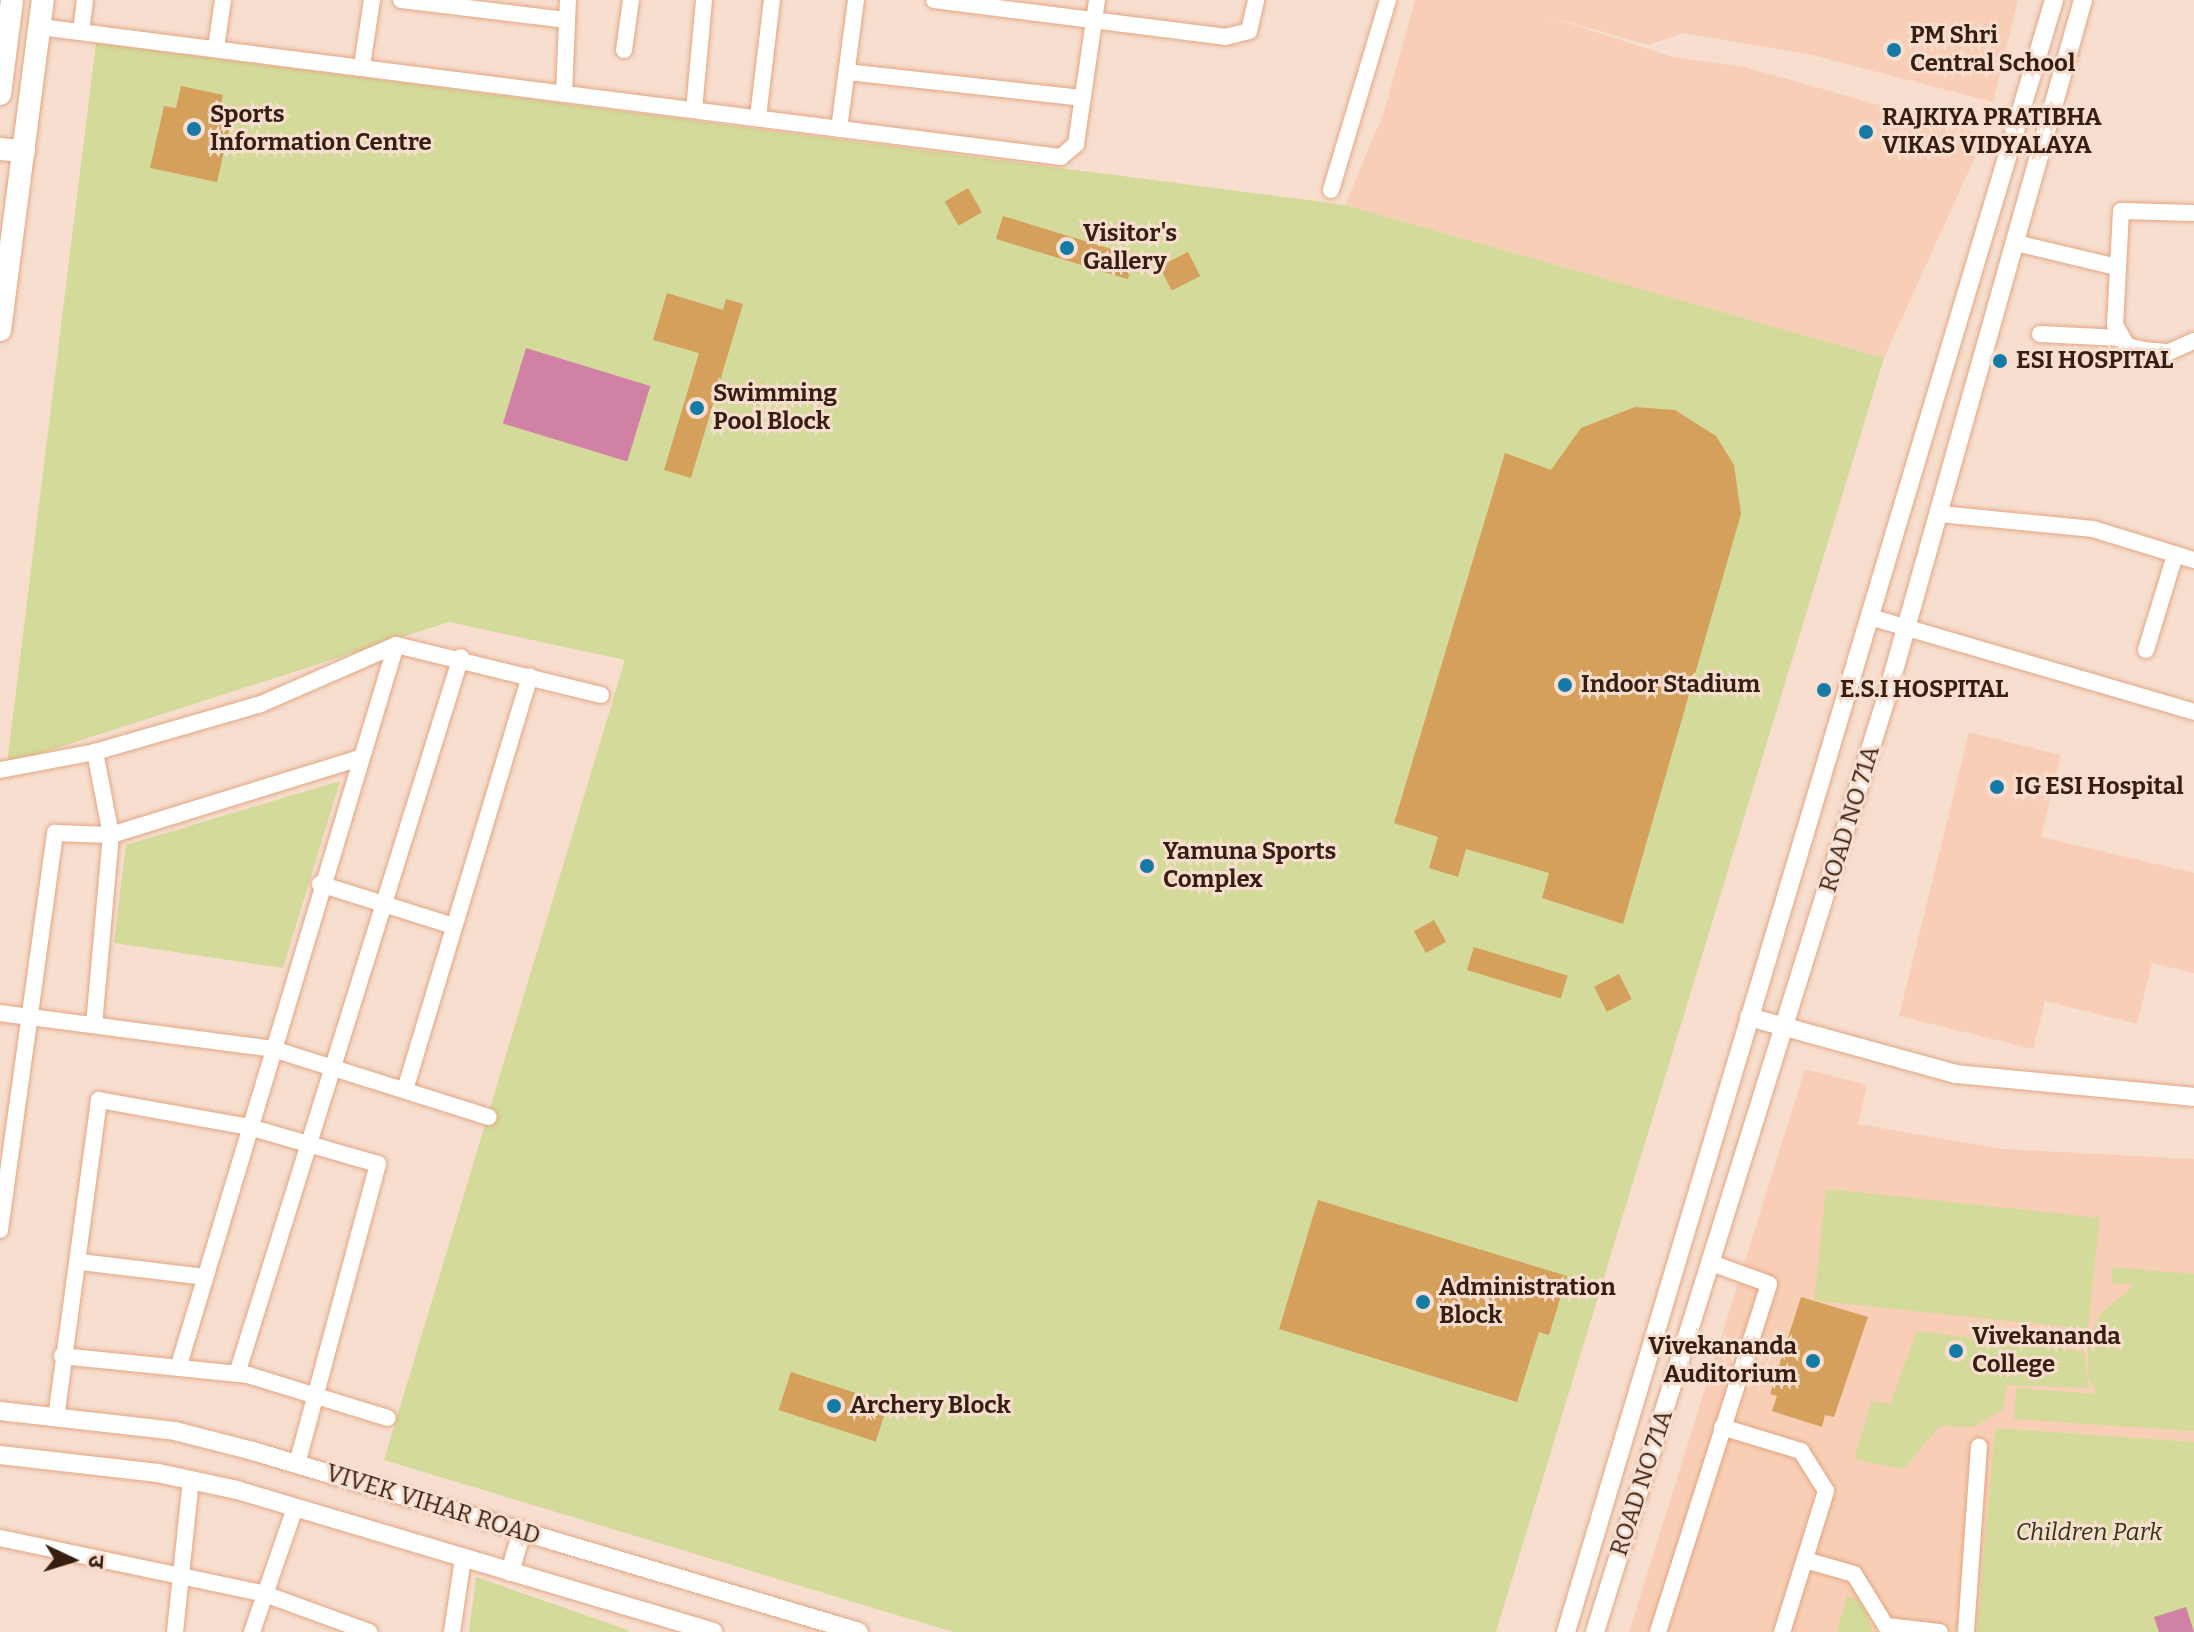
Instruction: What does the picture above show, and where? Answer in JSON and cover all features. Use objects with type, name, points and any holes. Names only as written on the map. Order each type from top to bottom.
[{"type":"main road","points":[[0,94],[12,0]]},
{"type":"main road","points":[[0,330],[43,0]]},
{"type":"main road","points":[[0,149],[24,151]]},
{"type":"street","points":[[81,32],[85,0]]},
{"type":"street","points":[[216,48],[223,0]]},
{"type":"street","points":[[362,66],[372,0]]},
{"type":"street","points":[[401,0],[566,20]]},
{"type":"street","points":[[564,94],[568,0]]},
{"type":"street","points":[[624,50],[631,0]]},
{"type":"street","points":[[694,110],[704,0]]},
{"type":"street","points":[[758,117],[772,0]]},
{"type":"street","points":[[839,129],[856,0]]},
{"type":"street","points":[[938,0],[1005,4],[1095,20],[1225,37],[1249,31],[1256,0]]},
{"type":"street","points":[[40,27],[1061,157],[1076,144],[1097,0]]},
{"type":"street","points":[[1331,190],[1388,0]]},
{"type":"street","name":"ROAD NO 71A","points":[[1566,1632],[2054,0]]},
{"type":"street","name":"ROAD NO 71A","points":[[1595,1632],[1786,1030],[1940,514],[2083,0]]},
{"type":"street","points":[[847,72],[1083,98]]},
{"type":"street","points":[[2120,338],[2117,267],[2121,211],[2194,213]]},
{"type":"street","points":[[2016,243],[2117,267]]},
{"type":"street","points":[[2040,334],[2120,338],[2144,350],[2191,346]]},
{"type":"street","points":[[1940,514],[2093,529],[2194,560]]},
{"type":"street","points":[[2146,650],[2175,555]]},
{"type":"street","points":[[1870,617],[2194,712]]},
{"type":"street","points":[[179,1365],[320,884],[396,645]]},
{"type":"street","points":[[0,770],[95,752],[261,704],[396,645],[461,657],[601,695]]},
{"type":"street","points":[[237,1374],[461,657]]},
{"type":"street","points":[[405,1090],[530,676]]},
{"type":"street","points":[[94,1025],[111,835],[95,752]]},
{"type":"street","points":[[0,1230],[55,833],[111,835],[359,758]]},
{"type":"street","points":[[320,884],[453,926]]},
{"type":"street","points":[[0,1013],[272,1048],[489,1117]]},
{"type":"street","points":[[1749,1017],[1786,1030],[1956,1074],[2194,1097]]},
{"type":"street","points":[[56,1418],[62,1356],[80,1262],[99,1100],[249,1127],[378,1164],[297,1464]]},
{"type":"street","points":[[80,1262],[205,1277]]},
{"type":"street","points":[[1658,1632],[1769,1284],[1712,1263]]},
{"type":"street","points":[[62,1356],[179,1365],[237,1374],[388,1418]]},
{"type":"street","name":"VIVEK VIHAR ROAD","points":[[0,1411],[175,1431],[297,1464],[859,1632]]},
{"type":"street","points":[[1722,1427],[1801,1451],[1826,1491],[1782,1632]]},
{"type":"street","points":[[1966,1632],[1979,1446]]},
{"type":"street","points":[[0,1455],[191,1480],[713,1632]]},
{"type":"street","points":[[175,1632],[191,1480]]},
{"type":"street","points":[[252,1632],[262,1593],[295,1508]]},
{"type":"street","points":[[510,1572],[522,1531]]},
{"type":"street","points":[[0,1538],[182,1573],[262,1593],[339,1627],[369,1632]]},
{"type":"street","points":[[452,1632],[463,1558]]},
{"type":"street","points":[[1805,1560],[1854,1574],[1886,1626],[1940,1632]]},
{"type":"shaded area","points":[[1415,0],[2018,0],[1993,102],[1812,55],[1684,33],[1648,45],[1540,14],[1673,57],[1745,67],[1985,135],[1884,358],[1345,205],[1384,112]]},
{"type":"shaded area","points":[[526,348],[650,386],[627,462],[503,424]]},
{"type":"shaded area","points":[[1969,732],[2061,755],[2041,837],[2194,873],[2194,973],[2152,963],[2137,1024],[2045,1001],[2033,1049],[1899,1016]]},
{"type":"shaded area","name":"Vivekananda College","points":[[1805,1069],[1867,1085],[1858,1124],[2003,1149],[2194,1159],[2194,1442],[1995,1428],[1977,1632],[1629,1632]]},
{"type":"shaded area","points":[[2186,1607],[2194,1632],[2159,1632],[2154,1617]]},
{"type":"green space","name":"Yamuna Sports Complex","points":[[96,43],[1345,205],[1884,358],[1496,1632],[953,1632],[384,1460],[625,660],[449,622],[7,764]]},
{"type":"green space","points":[[340,781],[283,968],[114,943],[126,845]]},
{"type":"green space","points":[[1826,1189],[2099,1218],[2088,1329],[1814,1300]]},
{"type":"green space","points":[[2113,1267],[2194,1274],[2194,1431],[2014,1419],[2016,1388],[2098,1394],[2088,1376],[2088,1342],[2100,1314],[2135,1285],[2112,1283]]},
{"type":"green space","points":[[1917,1331],[2084,1351],[2089,1388],[2007,1385],[2003,1410],[1973,1427],[1940,1426],[1903,1469],[1854,1459],[1872,1401],[1890,1404]]},
{"type":"green space","name":"Children Park","points":[[1995,1428],[2194,1442],[2194,1632],[1977,1632]]},
{"type":"green space","points":[[476,1577],[628,1630],[628,1632],[469,1632]]},
{"type":"green space","points":[[1847,1596],[1862,1602],[1873,1632],[1837,1632]]},
{"type":"building","name":"Sports Information Centre","points":[[181,86],[223,95],[218,118],[231,121],[217,182],[150,168],[164,106],[176,108]]},
{"type":"building","points":[[968,188],[982,212],[959,226],[945,202]]},
{"type":"building","name":"Visitor's Gallery","points":[[1003,216],[1135,256],[1128,279],[996,239]]},
{"type":"building","name":"Visitor's Gallery","points":[[1188,252],[1200,276],[1172,291],[1159,267]]},
{"type":"building","name":"Swimming Pool Block","points":[[667,293],[723,310],[726,299],[743,304],[691,478],[664,470],[699,353],[653,340]]},
{"type":"building","name":"Indoor Stadium","points":[[1635,407],[1675,410],[1716,436],[1734,465],[1741,514],[1623,924],[1542,898],[1549,873],[1466,849],[1458,877],[1429,868],[1438,837],[1394,823],[1505,453],[1551,470],[1581,428]]},
{"type":"building","points":[[1434,920],[1446,942],[1426,953],[1414,931]]},
{"type":"building","points":[[1474,947],[1568,976],[1561,999],[1467,970]]},
{"type":"building","points":[[1619,974],[1632,999],[1607,1012],[1594,987]]},
{"type":"building","name":"Administration Block","points":[[1318,1200],[1567,1276],[1549,1335],[1539,1332],[1517,1402],[1279,1329]]},
{"type":"building","name":"Vivekananda Auditorium","points":[[1801,1297],[1868,1317],[1834,1417],[1825,1415],[1822,1427],[1772,1411],[1777,1396],[1770,1394]]},
{"type":"building","name":"Archery Block","points":[[791,1372],[888,1404],[876,1442],[779,1410]]},
{"type":"place","name":"PM Shri Central School","points":[[1894,50]]},
{"type":"place","name":"Sports Information Centre","points":[[194,129]]},
{"type":"place","name":"RAJKIYA PRATIBHA VIKAS VIDYALAYA","points":[[1866,132]]},
{"type":"place","name":"Visitor's Gallery","points":[[1067,248]]},
{"type":"place","name":"ESI HOSPITAL","points":[[2000,361]]},
{"type":"place","name":"Swimming Pool Block","points":[[697,408]]},
{"type":"place","name":"Indoor Stadium","points":[[1565,685]]},
{"type":"place","name":"E.S.I HOSPITAL","points":[[1824,690]]},
{"type":"place","name":"IG ESI Hospital","points":[[1997,787]]},
{"type":"place","name":"Yamuna Sports Complex","points":[[1147,866]]},
{"type":"place","name":"Administration Block","points":[[1423,1302]]},
{"type":"place","name":"Vivekananda College","points":[[1956,1351]]},
{"type":"place","name":"Vivekananda Auditorium","points":[[1813,1361]]},
{"type":"place","name":"Archery Block","points":[[834,1406]]}]
